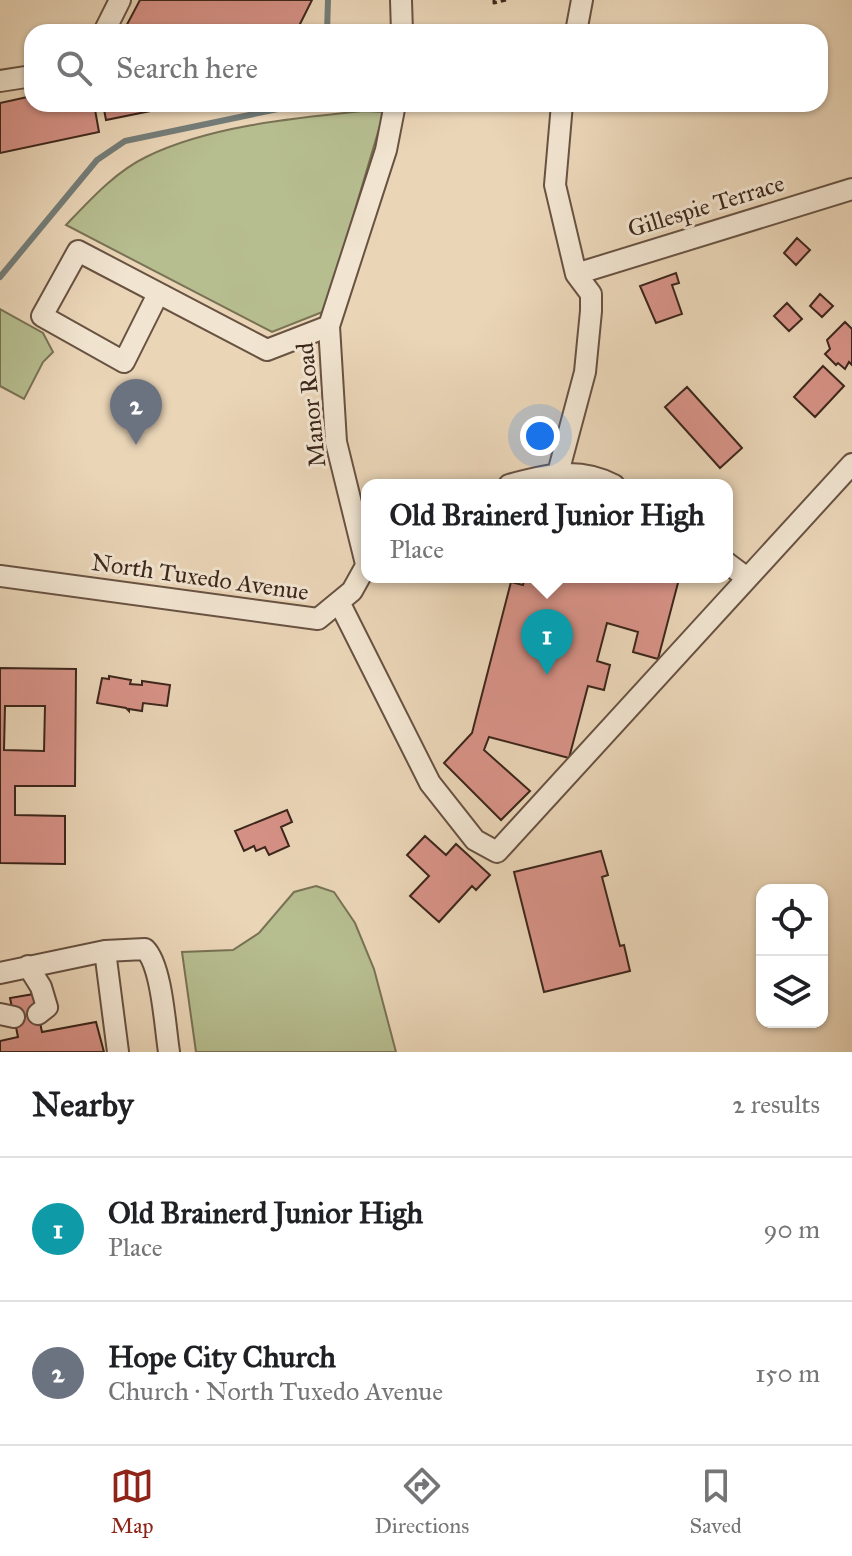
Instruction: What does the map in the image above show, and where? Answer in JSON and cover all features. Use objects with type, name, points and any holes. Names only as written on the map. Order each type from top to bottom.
[{"type":"street","points":[[108,24],[120,0]]},
{"type":"street","points":[[401,0],[402,24]]},
{"type":"street","points":[[578,24],[582,0]]},
{"type":"street","points":[[0,81],[24,77]]},
{"type":"street","name":"Manor Road","points":[[361,540],[336,442],[329,326],[386,150],[393,112]]},
{"type":"street","points":[[558,473],[585,372],[591,311],[591,294],[576,274],[555,185],[561,112]]},
{"type":"street","name":"Gillespie Terrace","points":[[576,274],[852,189]]},
{"type":"street","points":[[158,294],[124,362],[42,316],[78,251],[267,350],[329,326]]},
{"type":"street","points":[[339,602],[430,783],[475,840],[497,852],[852,464]]},
{"type":"street","points":[[534,479],[558,473],[602,479]]},
{"type":"street","points":[[733,568],[747,578]]},
{"type":"street","name":"North Tuxedo Avenue","points":[[0,576],[318,619],[352,591],[361,575]]},
{"type":"street","points":[[0,973],[105,951],[145,949],[150,953],[155,971],[169,1052]]},
{"type":"street","points":[[105,951],[118,1052]]},
{"type":"street","points":[[28,966],[41,987],[47,1007],[38,1014]]},
{"type":"path","points":[[494,0],[494,3],[506,0]]},
{"type":"green space","points":[[384,112],[325,311],[272,332],[66,225],[103,187],[146,157],[171,146],[224,131],[310,117]]},
{"type":"green space","points":[[0,309],[43,333],[53,352],[43,362],[24,399],[0,386]]},
{"type":"green space","points":[[316,886],[334,892],[355,923],[374,969],[396,1052],[196,1052],[182,952],[233,950],[259,933],[294,892]]},
{"type":"building","points":[[140,0],[312,0],[300,24],[127,24]]},
{"type":"building","points":[[24,98],[24,112],[95,112],[99,132],[0,153],[0,103]]},
{"type":"building","points":[[104,112],[145,112],[106,120]]},
{"type":"building","points":[[797,238],[810,250],[796,265],[784,253]]},
{"type":"building","points":[[676,273],[679,283],[672,285],[682,314],[656,323],[640,286]]},
{"type":"building","points":[[820,294],[833,306],[822,317],[810,306]]},
{"type":"building","points":[[787,303],[802,319],[789,331],[774,316]]},
{"type":"building","points":[[845,322],[852,329],[852,365],[849,362],[845,369],[825,354],[830,349],[827,340]]},
{"type":"building","points":[[823,366],[844,386],[815,417],[794,397]]},
{"type":"building","points":[[687,387],[742,448],[720,468],[665,407]]},
{"type":"building","points":[[511,583],[678,583],[658,659],[633,652],[638,632],[607,623],[597,661],[610,665],[604,690],[588,686],[569,758],[489,737],[484,750],[530,791],[501,820],[444,763],[472,733]]},
{"type":"building","points":[[0,668],[76,669],[75,786],[15,786],[15,815],[65,816],[65,864],[0,863]],"holes":[[[5,706],[45,706],[44,751],[4,750]]]},
{"type":"building","points":[[109,676],[131,680],[130,684],[142,685],[142,681],[170,685],[167,706],[143,703],[142,711],[129,711],[97,703],[102,678],[109,679]]},
{"type":"building","points":[[287,810],[292,822],[281,827],[289,846],[269,855],[265,847],[256,851],[254,846],[244,851],[235,831]]},
{"type":"building","points":[[425,836],[446,855],[456,844],[490,875],[476,890],[472,886],[439,922],[410,896],[429,876],[407,855]]},
{"type":"building","points":[[601,851],[608,875],[602,877],[620,946],[624,945],[630,971],[544,992],[514,872]]},
{"type":"building","points":[[34,994],[42,1032],[96,1022],[104,1052],[0,1052],[0,1041],[18,1037],[10,998]]},
{"type":"waterway","points":[[327,24],[328,0]]},
{"type":"waterway","points":[[0,277],[97,160],[125,141],[264,112]]},
{"type":"place","name":"Hope City Church","points":[[136,445]]},
{"type":"place","name":"Old Brainerd Junior High","points":[[547,675]]}]
